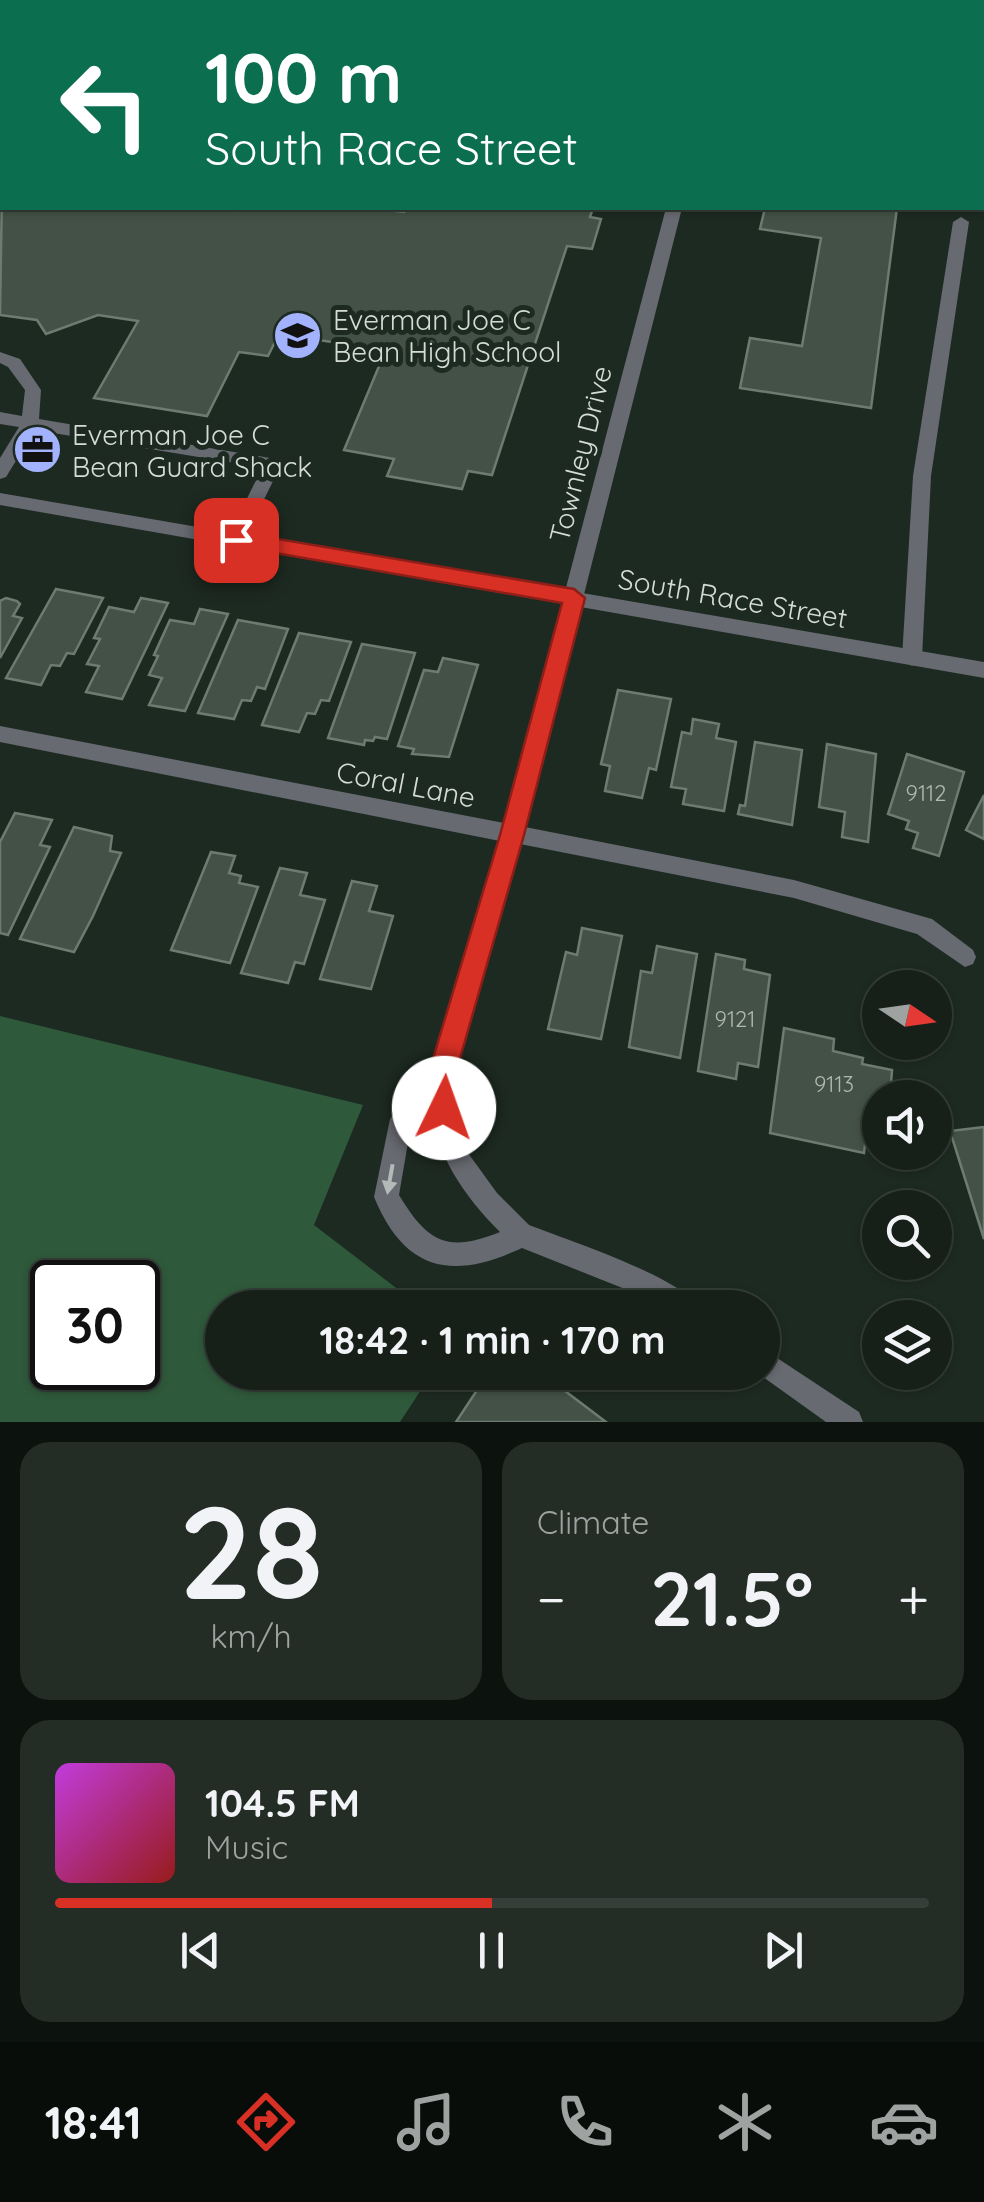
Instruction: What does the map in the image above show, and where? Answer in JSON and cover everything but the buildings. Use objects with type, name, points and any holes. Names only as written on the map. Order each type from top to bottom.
[{"type":"street","name":"Townley Drive","points":[[445,1062],[398,1128],[386,1197],[414,1240],[452,1257],[492,1251],[521,1235],[488,1202],[456,1158],[444,1108],[445,1062],[512,835],[673,210]]},
{"type":"street","points":[[912,658],[922,476],[961,222]]},
{"type":"street","points":[[0,356],[14,364],[33,390],[30,423],[0,473]]},
{"type":"street","points":[[0,418],[264,462],[270,469],[236,540]]},
{"type":"street","name":"South Race Street","points":[[0,499],[984,670]]},
{"type":"street","name":"Coral Lane","points":[[0,734],[794,888],[924,926],[964,957]]},
{"type":"street","points":[[521,1235],[659,1290]]},
{"type":"street","points":[[780,1376],[836,1418]]},
{"type":"green space","points":[[0,1016],[363,1105],[314,1225],[399,1290],[205,1290],[205,1390],[421,1390],[400,1422],[0,1422]]},
{"type":"place","name":"Everman Joe C Bean High School","points":[[298,335]]},
{"type":"place","name":"Everman Joe C Bean Guard Shack","points":[[37,450]]},
{"type":"route","points":[[236,540],[574,598],[512,835],[445,1062],[444,1108]]}]
